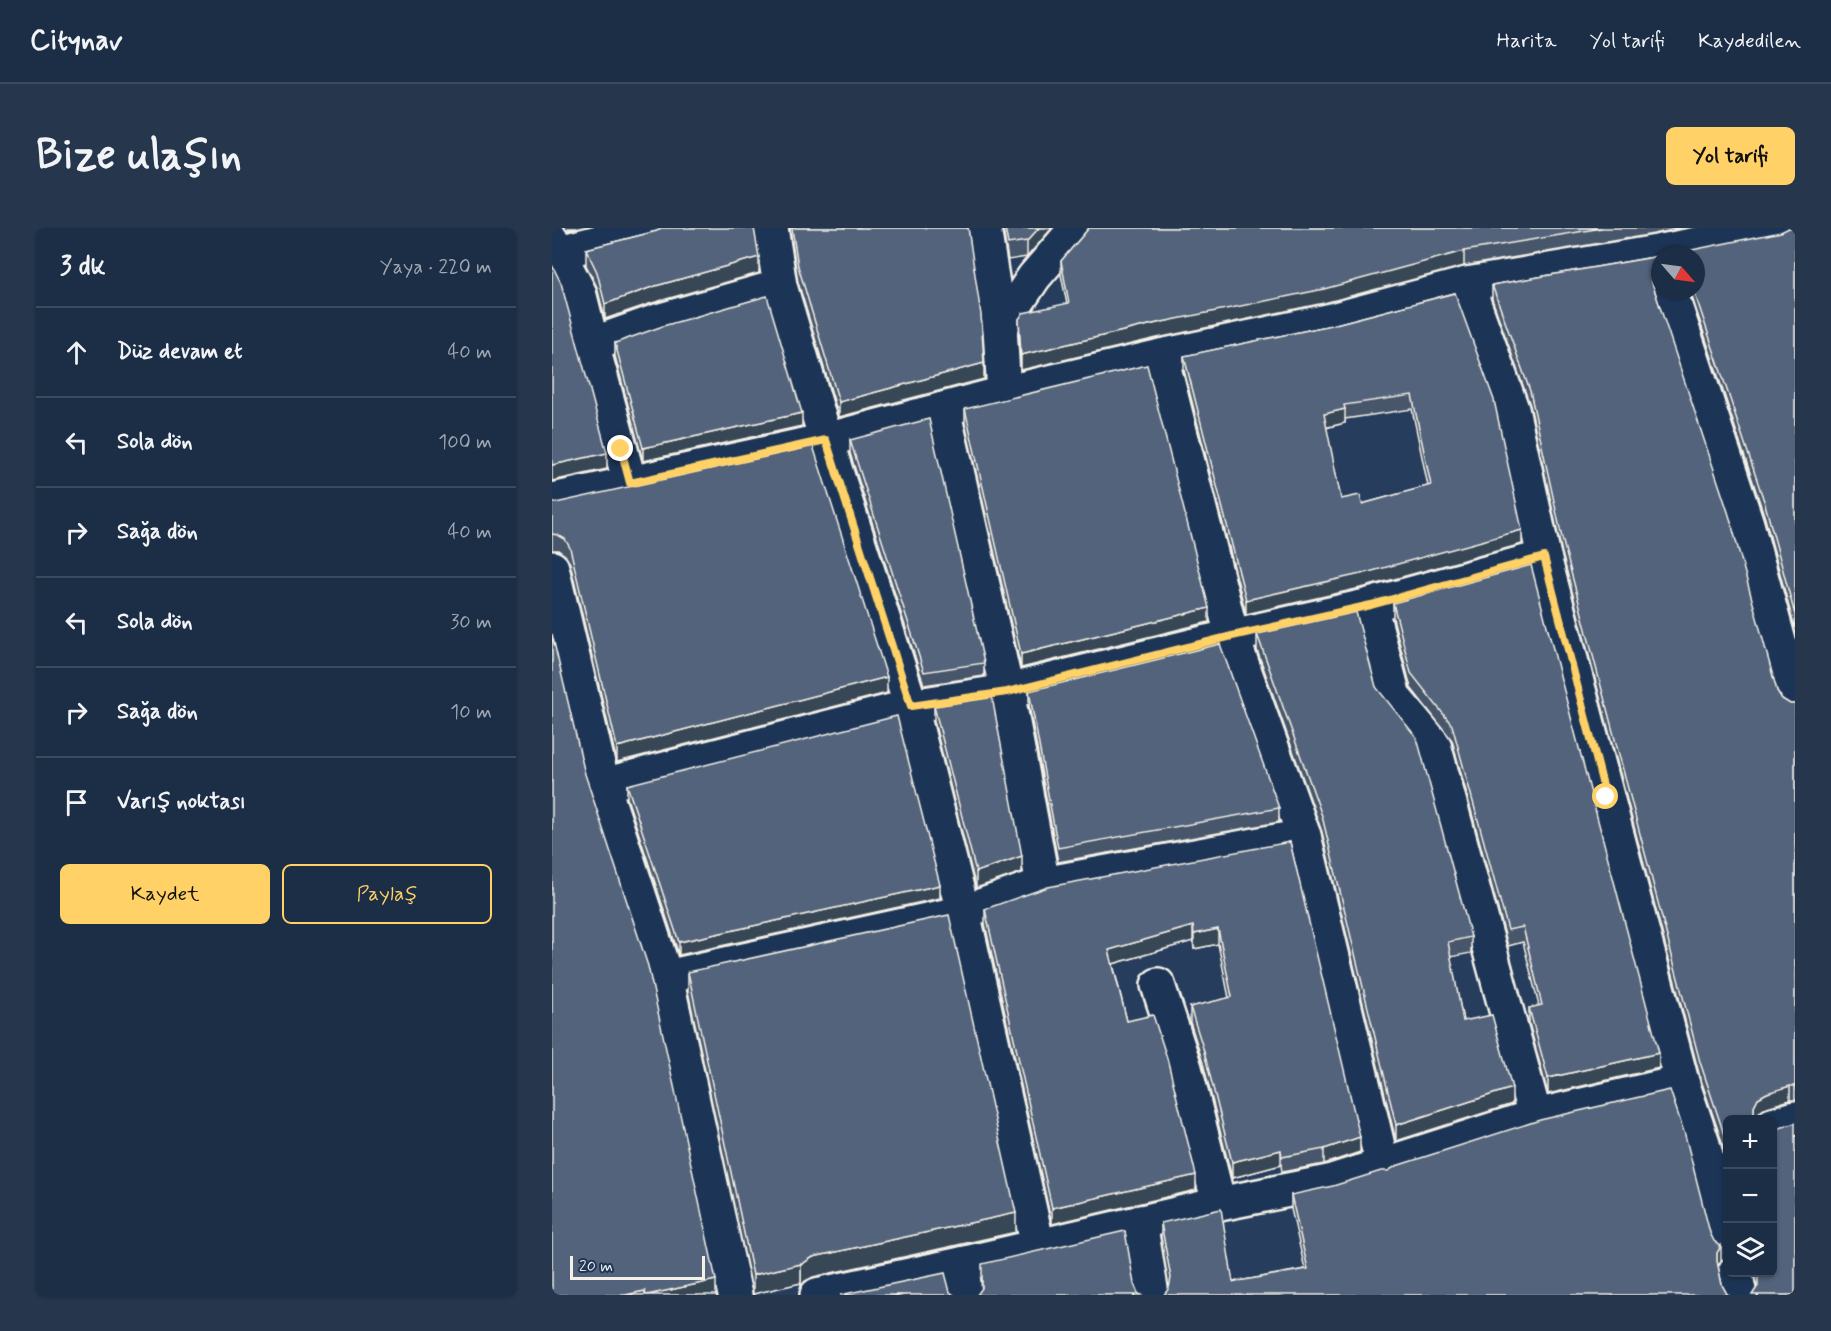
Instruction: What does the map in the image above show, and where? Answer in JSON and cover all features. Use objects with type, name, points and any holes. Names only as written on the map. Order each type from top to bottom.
[{"type":"street","points":[[630,483],[591,344],[579,292],[554,249],[652,228]]},
{"type":"street","points":[[771,228],[780,286],[826,440],[911,706],[963,912],[1038,1246]]},
{"type":"street","points":[[984,228],[1000,328],[1004,393]]},
{"type":"street","points":[[1000,328],[1034,278],[1076,228]]},
{"type":"street","points":[[1662,246],[1777,228]]},
{"type":"street","points":[[552,500],[826,440],[1004,393],[1161,356],[1328,321],[1467,284],[1651,248]]},
{"type":"street","points":[[1467,284],[1512,410],[1544,557],[1682,1082],[1715,1141],[1726,1223]]},
{"type":"street","points":[[591,344],[657,321],[780,286]]},
{"type":"street","points":[[1673,300],[1747,524],[1795,700]]},
{"type":"street","points":[[1161,356],[1232,636],[1304,836],[1383,1167]]},
{"type":"street","points":[[943,408],[1007,692],[1042,884]]},
{"type":"street","points":[[603,785],[911,706],[1007,692],[1232,636],[1371,605],[1544,557]]},
{"type":"street","points":[[552,568],[603,785],[666,977],[735,1295]]},
{"type":"street","points":[[1371,605],[1394,697],[1434,745],[1534,1116]]},
{"type":"street","points":[[666,977],[963,912],[1042,884],[1304,836]]},
{"type":"street","points":[[1158,985],[1185,1068],[1218,1204]]},
{"type":"street","points":[[817,1295],[963,1280],[1038,1246],[1218,1204],[1329,1182],[1383,1167],[1534,1116],[1682,1082]]},
{"type":"street","points":[[1777,1124],[1795,1119]]},
{"type":"street","points":[[1140,1222],[1152,1295]]},
{"type":"building","points":[[661,228],[754,228],[759,257],[652,287],[605,304],[597,272],[586,249],[657,231]]},
{"type":"building","points":[[792,228],[968,228],[981,315],[984,363],[839,402],[798,266]]},
{"type":"building","points":[[1005,228],[1039,228],[1027,241],[1008,244]]},
{"type":"building","points":[[1089,228],[1602,228],[1464,251],[1324,289],[1157,323],[1021,355],[1019,319],[1023,313],[1069,303],[1061,261]]},
{"type":"building","points":[[1795,228],[1795,615],[1765,504],[1697,300],[1705,300],[1705,247]]},
{"type":"building","points":[[1651,258],[1651,300],[1658,300],[1729,515],[1777,691],[1782,699],[1795,704],[1795,1086],[1767,1093],[1758,1098],[1754,1106],[1754,1115],[1723,1115],[1723,1132],[1700,1062],[1562,538],[1530,391],[1492,285]]},
{"type":"building","points":[[552,265],[561,283],[607,453],[552,465]]},
{"type":"building","points":[[1455,293],[1494,400],[1522,530],[1365,573],[1246,600],[1184,356],[1332,325]],"holes":[[[1412,395],[1431,485],[1362,504],[1360,495],[1341,499],[1324,414],[1345,409],[1344,405]]]},
{"type":"building","points":[[767,296],[802,413],[643,448],[615,343],[663,326]]},
{"type":"building","points":[[1147,365],[1209,608],[1021,654],[965,409]]},
{"type":"building","points":[[929,419],[984,663],[924,672],[850,440]]},
{"type":"building","points":[[813,446],[887,677],[617,747],[570,548],[565,539],[552,534],[552,503]]},
{"type":"building","points":[[1531,565],[1659,1053],[1548,1078],[1529,1008],[1542,1005],[1523,927],[1508,930],[1452,725],[1411,673],[1393,603]]},
{"type":"building","points":[[1356,612],[1376,687],[1417,738],[1471,937],[1448,942],[1463,1021],[1492,1015],[1512,1088],[1396,1125],[1322,816],[1257,634]]},
{"type":"building","points":[[552,634],[585,774],[648,966],[716,1280],[647,1295],[645,1291],[625,1295],[552,1295]]},
{"type":"building","points":[[1220,644],[1279,808],[1058,848],[1029,691]]},
{"type":"building","points":[[992,697],[1022,856],[976,872],[934,706]]},
{"type":"building","points":[[897,716],[940,885],[679,942],[627,785]]},
{"type":"building","points":[[1290,842],[1360,1137],[1324,1149],[1282,1157],[1281,1150],[1232,1162],[1203,1048],[1190,1007],[1232,997],[1218,929],[1194,934],[1193,926],[1109,950],[1127,1021],[1153,1015],[1167,1058],[1196,1175],[1052,1208],[985,909],[1048,887]]},
{"type":"building","points":[[949,915],[1016,1213],[813,1257],[801,1266],[801,1264],[753,1275],[688,972]]},
{"type":"building","points":[[1670,1090],[1685,1135],[1710,1233],[1714,1241],[1721,1246],[1717,1253],[1717,1261],[1722,1285],[1729,1295],[1164,1295],[1169,1288],[1171,1278],[1161,1223],[1221,1209],[1233,1282],[1308,1269],[1291,1195],[1388,1171],[1396,1166],[1540,1120]]},
{"type":"building","points":[[1795,1123],[1795,1295],[1752,1295],[1758,1286],[1758,1277],[1777,1277],[1777,1129]]},
{"type":"building","points":[[1125,1231],[1134,1284],[1141,1295],[977,1295],[982,1288],[982,1264]]},
{"type":"building","points":[[945,1273],[950,1292],[954,1295],[840,1295]]},
{"type":"route","points":[[621,449],[630,483],[826,440],[911,706],[1007,692],[1232,636],[1371,605],[1544,557],[1606,797]]}]
